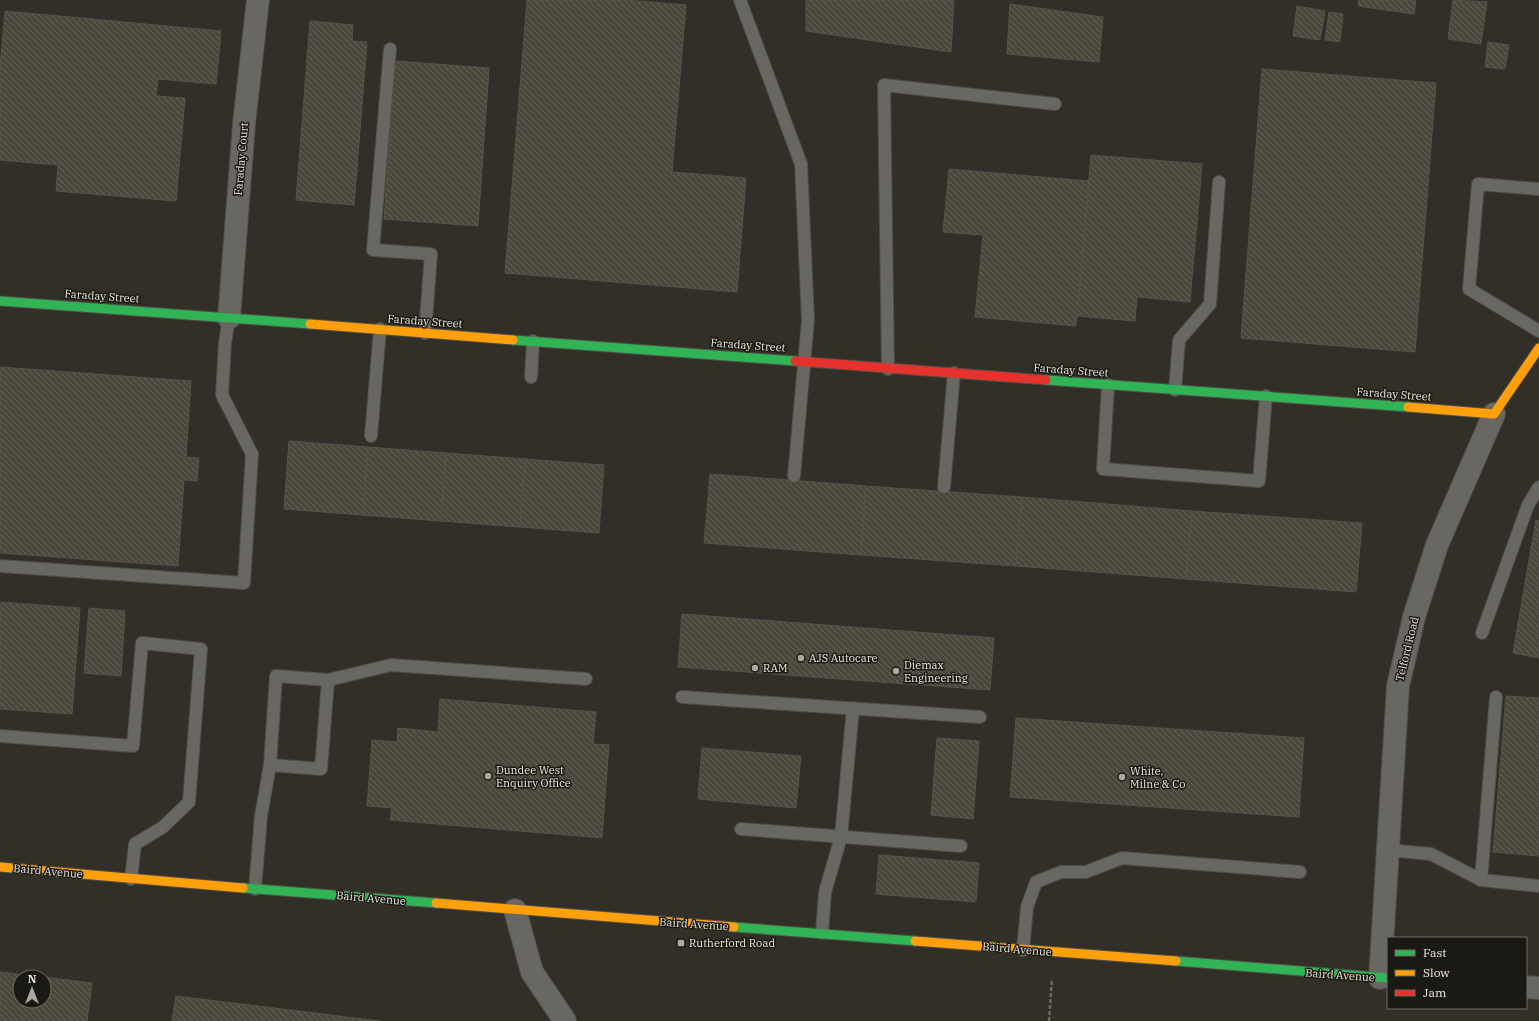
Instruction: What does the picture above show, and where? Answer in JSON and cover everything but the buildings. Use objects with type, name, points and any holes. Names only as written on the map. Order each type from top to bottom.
[{"type":"street","name":"Faraday Court","points":[[229,318],[244,124],[258,0]]},
{"type":"street","name":"Faraday Street","points":[[0,301],[1494,414]]},
{"type":"street","name":"Telford Road","points":[[1384,978],[1388,850],[1398,686],[1414,617],[1438,545],[1494,414],[1539,348]]},
{"type":"street","name":"Baird Avenue","points":[[0,867],[515,910],[1384,978]]},
{"type":"street","points":[[515,910],[532,972],[565,1021]]},
{"type":"street","points":[[1527,987],[1539,988]]},
{"type":"lane","points":[[740,0],[801,164],[808,320],[794,476]]},
{"type":"lane","points":[[390,49],[373,250],[432,254],[425,333]]},
{"type":"lane","points":[[888,368],[884,85],[1055,104]]},
{"type":"lane","points":[[1175,390],[1179,340],[1210,304],[1219,182]]},
{"type":"lane","points":[[1539,189],[1478,184],[1469,288],[1539,332]]},
{"type":"lane","points":[[0,566],[244,583],[252,454],[222,395],[225,343],[229,318]]},
{"type":"lane","points":[[371,436],[380,329]]},
{"type":"lane","points":[[531,377],[533,341]]},
{"type":"lane","points":[[944,487],[954,373]]},
{"type":"lane","points":[[1108,385],[1103,469],[1259,481],[1266,396]]},
{"type":"lane","points":[[1482,633],[1528,505],[1539,487]]},
{"type":"lane","points":[[0,736],[134,746],[142,643],[201,649],[189,802],[163,827],[135,844],[131,879]]},
{"type":"lane","points":[[255,889],[261,816],[270,764],[276,676],[328,680],[391,665],[586,679]]},
{"type":"lane","points":[[270,764],[321,769],[328,680]]},
{"type":"lane","points":[[682,697],[980,716]]},
{"type":"lane","points":[[1482,880],[1496,697]]},
{"type":"lane","points":[[822,933],[825,892],[841,837],[852,708]]},
{"type":"lane","points":[[741,829],[961,846]]},
{"type":"lane","points":[[1388,850],[1431,854],[1482,880],[1539,886]]},
{"type":"lane","points":[[1023,950],[1027,906],[1036,882],[1061,872],[1086,872],[1122,858],[1300,872]]},
{"type":"path","points":[[1049,1021],[1054,952]]},
{"type":"traffic: fast","points":[[0,301],[310,324]]},
{"type":"traffic: fast","points":[[513,340],[795,361]]},
{"type":"traffic: fast","points":[[1046,380],[1408,407]]},
{"type":"traffic: fast","points":[[243,888],[436,903]]},
{"type":"traffic: fast","points":[[734,927],[915,941]]},
{"type":"traffic: fast","points":[[1176,961],[1387,978]]},
{"type":"traffic: slow","points":[[310,324],[513,340]]},
{"type":"traffic: slow","points":[[1408,407],[1494,414],[1539,348]]},
{"type":"traffic: slow","points":[[0,867],[243,888]]},
{"type":"traffic: slow","points":[[436,903],[734,927]]},
{"type":"traffic: slow","points":[[915,941],[1176,961]]},
{"type":"traffic: jam","points":[[795,361],[1046,380]]},
{"type":"place","name":"AJS Autocare","points":[[801,658]]},
{"type":"place","name":"RAM","points":[[755,668]]},
{"type":"place","name":"Diemax Engineering","points":[[896,671]]},
{"type":"place","name":"Dundee West Enquiry Office","points":[[488,776]]},
{"type":"place","name":"White, Milne & Co","points":[[1122,777]]},
{"type":"place","name":"Rutherford Road","points":[[681,943]]}]
